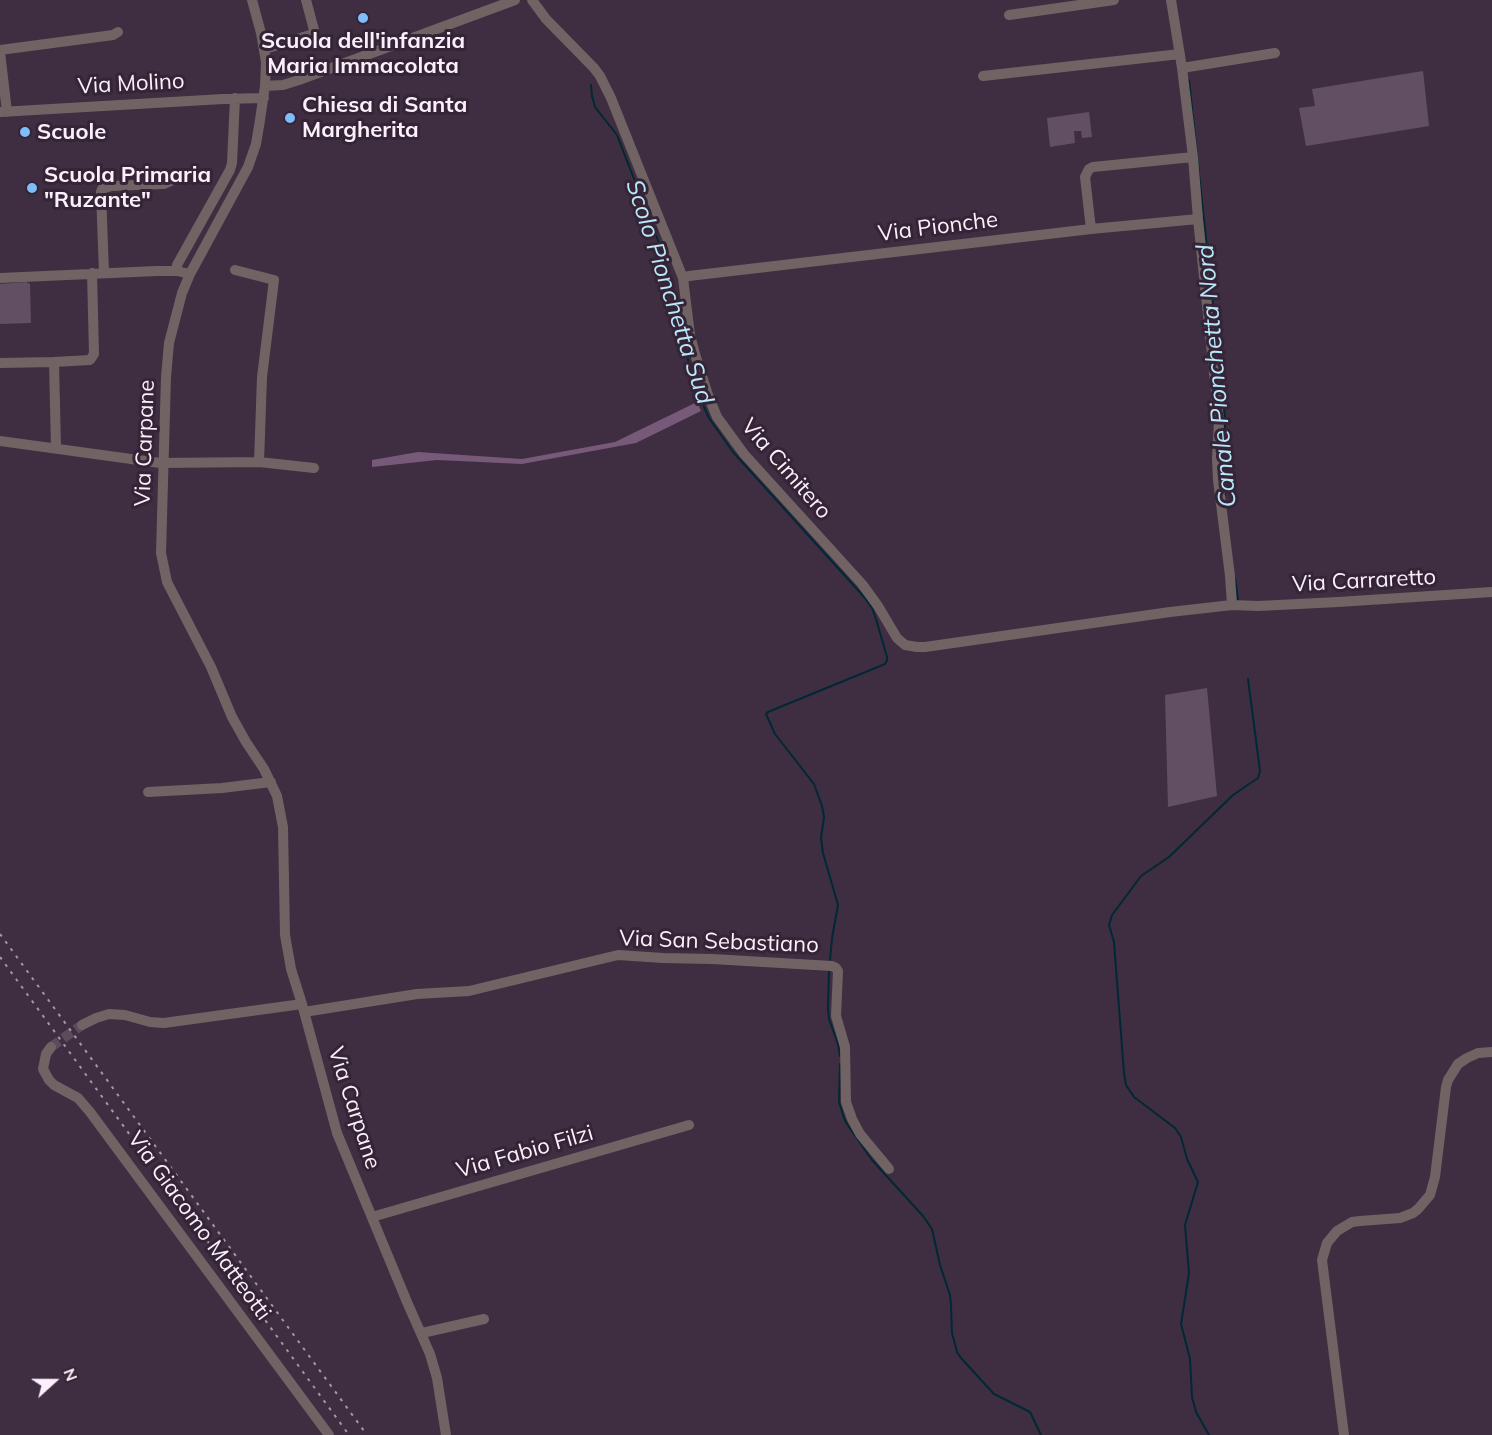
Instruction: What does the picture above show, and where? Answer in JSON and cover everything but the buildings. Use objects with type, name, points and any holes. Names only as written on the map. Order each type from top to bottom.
[{"type":"street","name":"Via Carpane","points":[[252,0],[265,49],[264,98],[256,144],[248,167],[190,274],[182,293],[169,343],[160,553],[167,582],[211,667],[232,717],[277,795],[284,827],[285,934],[291,969],[347,1160],[430,1354],[437,1378],[446,1435]]},
{"type":"street","points":[[265,49],[313,34],[306,0]]},
{"type":"street","points":[[265,86],[290,83],[514,0]]},
{"type":"street","name":"Via Cimitero","points":[[532,0],[546,19],[600,76],[615,108],[683,278],[694,354],[717,417],[744,454],[862,584],[897,639],[905,645],[925,647],[1235,605]]},
{"type":"street","points":[[1009,15],[1114,0]]},
{"type":"street","points":[[1171,0],[1193,157],[1219,421],[1218,480],[1235,605]]},
{"type":"street","points":[[3,112],[0,51],[113,35],[118,32]]},
{"type":"street","points":[[1182,68],[1275,53]]},
{"type":"street","points":[[983,76],[1180,54]]},
{"type":"street","points":[[177,271],[177,265],[230,170],[235,98]]},
{"type":"street","name":"Via Molino","points":[[3,112],[264,98]]},
{"type":"street","points":[[1090,229],[1085,177],[1089,169],[1193,157]]},
{"type":"street","points":[[232,163],[248,167]]},
{"type":"street","points":[[104,273],[102,189],[111,186],[164,184],[176,179]]},
{"type":"street","name":"Via Pionche","points":[[683,278],[1090,229],[1198,219]]},
{"type":"street","points":[[235,270],[274,280],[262,377],[259,462]]},
{"type":"street","points":[[0,278],[177,271],[190,274]]},
{"type":"street","points":[[0,363],[90,360],[94,354],[92,273]]},
{"type":"street","points":[[54,362],[56,448]]},
{"type":"street","points":[[0,441],[164,463],[259,462],[314,468]]},
{"type":"street","name":"Via Carraretto","points":[[1235,605],[1362,601],[1492,592]]},
{"type":"street","points":[[148,792],[222,788],[271,782]]},
{"type":"street","name":"Via San Sebastiano","points":[[303,1008],[426,993],[469,991],[618,955],[832,966],[838,971],[836,1016],[845,1047],[846,1102],[855,1126],[889,1169]]},
{"type":"street","points":[[82,1025],[109,1014],[164,1023],[303,1008]]},
{"type":"street","name":"Via Giacomo Matteotti","points":[[51,1047],[46,1054],[43,1069],[49,1080],[78,1098],[90,1112],[329,1435]]},
{"type":"street","points":[[1344,1435],[1322,1260],[1327,1243],[1337,1231],[1352,1222],[1400,1218],[1413,1214],[1424,1203],[1430,1195],[1436,1178],[1448,1080],[1458,1064],[1467,1058],[1479,1053],[1492,1052]]},
{"type":"street","name":"Via Fabio Filzi","points":[[372,1217],[689,1125]]},
{"type":"street","points":[[422,1333],[484,1319]]},
{"type":"shaded area","points":[[1423,71],[1429,126],[1306,146],[1299,108],[1315,106],[1312,89]]},
{"type":"shaded area","points":[[1089,112],[1092,137],[1082,138],[1081,131],[1074,131],[1075,143],[1050,147],[1047,118]]},
{"type":"shaded area","points":[[26,282],[30,284],[31,323],[0,324],[0,284]]},
{"type":"shaded area","points":[[697,402],[701,411],[636,443],[522,464],[437,460],[372,467],[372,460],[418,452],[522,459],[615,442]]},
{"type":"shaded area","points":[[1207,688],[1217,796],[1168,807],[1165,695]]},
{"type":"waterway","name":"Canale Pionchetta Nord","points":[[1189,80],[1225,416],[1223,455],[1225,495]]},
{"type":"waterway","name":"Scolo Pionchetta Sud","points":[[591,85],[595,107],[617,135],[659,243],[682,342],[709,418],[733,452],[865,598],[872,608],[887,657],[885,664],[766,714],[775,734],[814,784],[822,806],[823,853],[838,905],[830,960]]},
{"type":"waterway","name":"Canale Pionchetta Nord","points":[[1235,578],[1238,600]]},
{"type":"waterway","name":"Canale Pionchetta Nord","points":[[1209,1435],[1196,1412],[1192,1397],[1190,1359],[1181,1324],[1189,1273],[1185,1225],[1198,1182],[1187,1159],[1181,1137],[1175,1128],[1134,1097],[1126,1085],[1114,942],[1109,925],[1112,915],[1141,876],[1169,857],[1233,795],[1258,778],[1260,771],[1248,679]]},
{"type":"waterway","name":"Scolo Pionchetta Sud","points":[[829,970],[829,1019],[840,1056]]},
{"type":"waterway","name":"Scolo Pionchetta Sud","points":[[840,1064],[839,1102],[847,1124],[872,1160],[932,1229],[950,1295],[952,1333],[957,1352],[994,1394],[1030,1412],[1041,1435]]},
{"type":"tunnel","points":[[51,1047],[82,1025]]},
{"type":"railway","points":[[0,934],[367,1435]]},
{"type":"railway","points":[[0,957],[349,1435]]},
{"type":"place","name":"Scuola dell'infanzia Maria Immacolata","points":[[363,18]]},
{"type":"place","name":"Chiesa di Santa Margherita","points":[[290,118]]},
{"type":"place","name":"Scuole","points":[[25,132]]},
{"type":"place","name":"Scuola Primaria \"Ruzante\"","points":[[32,188]]}]
